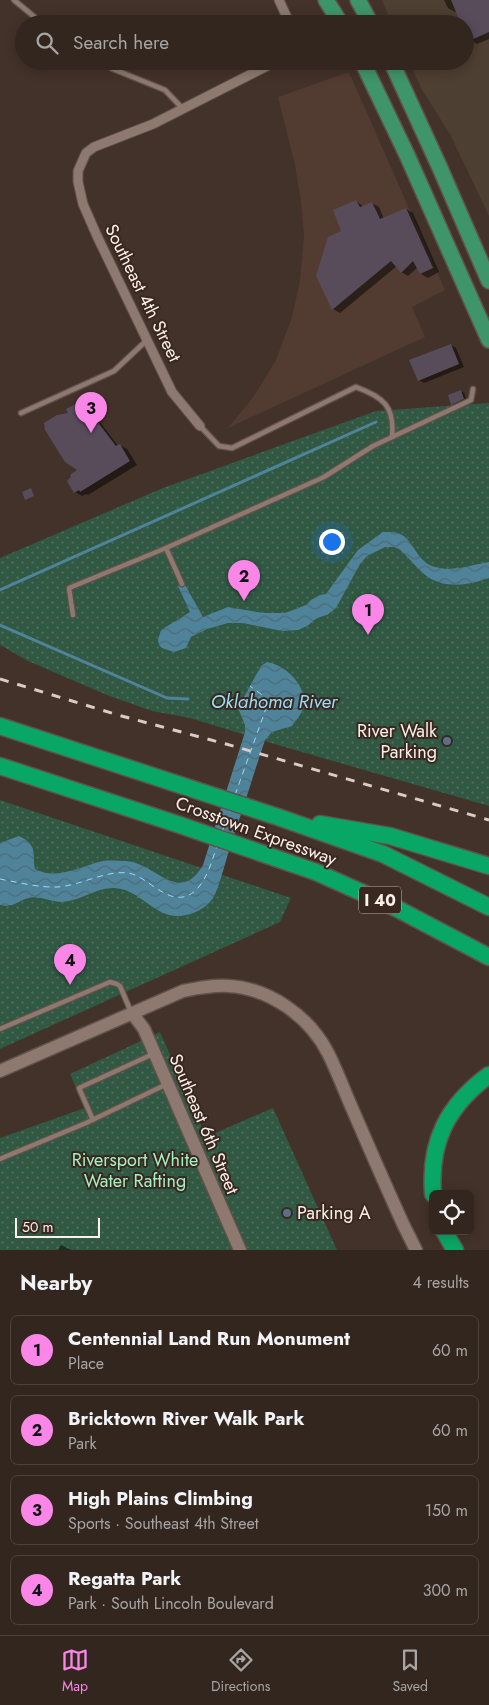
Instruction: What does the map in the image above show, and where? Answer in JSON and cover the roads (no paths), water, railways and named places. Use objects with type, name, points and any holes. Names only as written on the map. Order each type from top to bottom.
[{"type":"highway","name":"Crosstown Expressway","points":[[0,726],[278,817],[383,854],[489,908]]},
{"type":"highway","name":"Crosstown Expressway","points":[[0,766],[316,872],[394,907],[489,957]]},
{"type":"highway","points":[[278,817],[390,836],[489,866]]},
{"type":"highway","points":[[390,836],[489,876]]},
{"type":"highway","points":[[433,1190],[432,1175],[438,1138],[450,1114],[464,1096],[489,1075]]},
{"type":"highway","points":[[446,1235],[455,1250]]},
{"type":"main road","points":[[326,0],[335,15]]},
{"type":"main road","points":[[358,0],[366,15]]},
{"type":"main road","points":[[366,70],[407,155],[489,340]]},
{"type":"main road","points":[[395,70],[489,281]]},
{"type":"main road","points":[[0,1071],[183,991],[229,986],[263,994],[288,1008],[308,1024],[327,1052],[416,1250]]},
{"type":"main road","name":"Southeast 6th Street","points":[[132,1013],[144,1030],[240,1250]]},
{"type":"street","points":[[279,0],[286,15]]},
{"type":"street","points":[[183,108],[259,70]]},
{"type":"street","name":"Southeast 4th Street","points":[[183,108],[153,124],[94,147],[86,153],[80,164],[78,182],[83,204],[97,236],[172,392],[200,426]]},
{"type":"lane","points":[[14,0],[32,15]]},
{"type":"lane","points":[[115,70],[165,90],[183,108]]},
{"type":"lane","points":[[21,412],[114,370],[147,340]]},
{"type":"lane","points":[[200,426],[219,446],[232,448],[356,387],[374,394],[388,406],[394,424],[392,437]]},
{"type":"lane","points":[[73,615],[69,588],[166,548],[324,477],[373,446],[471,400],[473,389]]},
{"type":"lane","points":[[166,548],[182,584]]},
{"type":"lane","points":[[0,1029],[110,982],[120,986],[132,1013]]},
{"type":"lane","points":[[93,1120],[79,1088],[154,1053]]},
{"type":"lane","points":[[0,1159],[93,1120],[168,1084]]},
{"type":"water","points":[[383,532],[395,532],[402,535],[410,542],[424,561],[435,567],[455,568],[489,562],[489,578],[458,585],[435,581],[420,570],[399,549],[385,547],[367,556],[360,564],[336,608],[327,615],[317,618],[298,630],[282,631],[243,623],[228,623],[207,629],[191,637],[186,648],[174,652],[159,645],[158,640],[161,630],[190,612],[178,586],[184,583],[203,617],[228,607],[263,613],[285,613],[306,605],[320,595],[326,594],[358,550]]},
{"type":"water","name":"Oklahoma River","points":[[267,662],[288,672],[294,678],[303,692],[303,708],[292,726],[272,732],[265,740],[218,887],[207,905],[190,914],[181,916],[171,915],[154,908],[139,897],[123,889],[113,888],[100,890],[69,901],[58,902],[32,897],[11,905],[0,905],[0,843],[19,836],[32,846],[35,869],[51,874],[103,861],[126,861],[137,863],[176,882],[185,882],[194,877],[203,865],[245,732],[245,725],[238,708],[261,666]]},
{"type":"waterway","points":[[0,590],[376,422]]},
{"type":"waterway","points":[[0,625],[167,698],[188,699]]},
{"type":"railway","points":[[0,679],[118,715],[226,744],[489,820]]},
{"type":"place","name":"High Plains Climbing","points":[[91,433]]},
{"type":"place","name":"Bricktown River Walk Park","points":[[244,601]]},
{"type":"place","name":"Centennial Land Run Monument","points":[[368,635]]},
{"type":"place","name":"River Walk Parking","points":[[447,741]]},
{"type":"place","name":"Regatta Park","points":[[70,985]]},
{"type":"place","name":"Parking A","points":[[287,1213]]},
{"type":"park label","name":"Riversport White Water Rafting","points":[[135,1170]]}]
